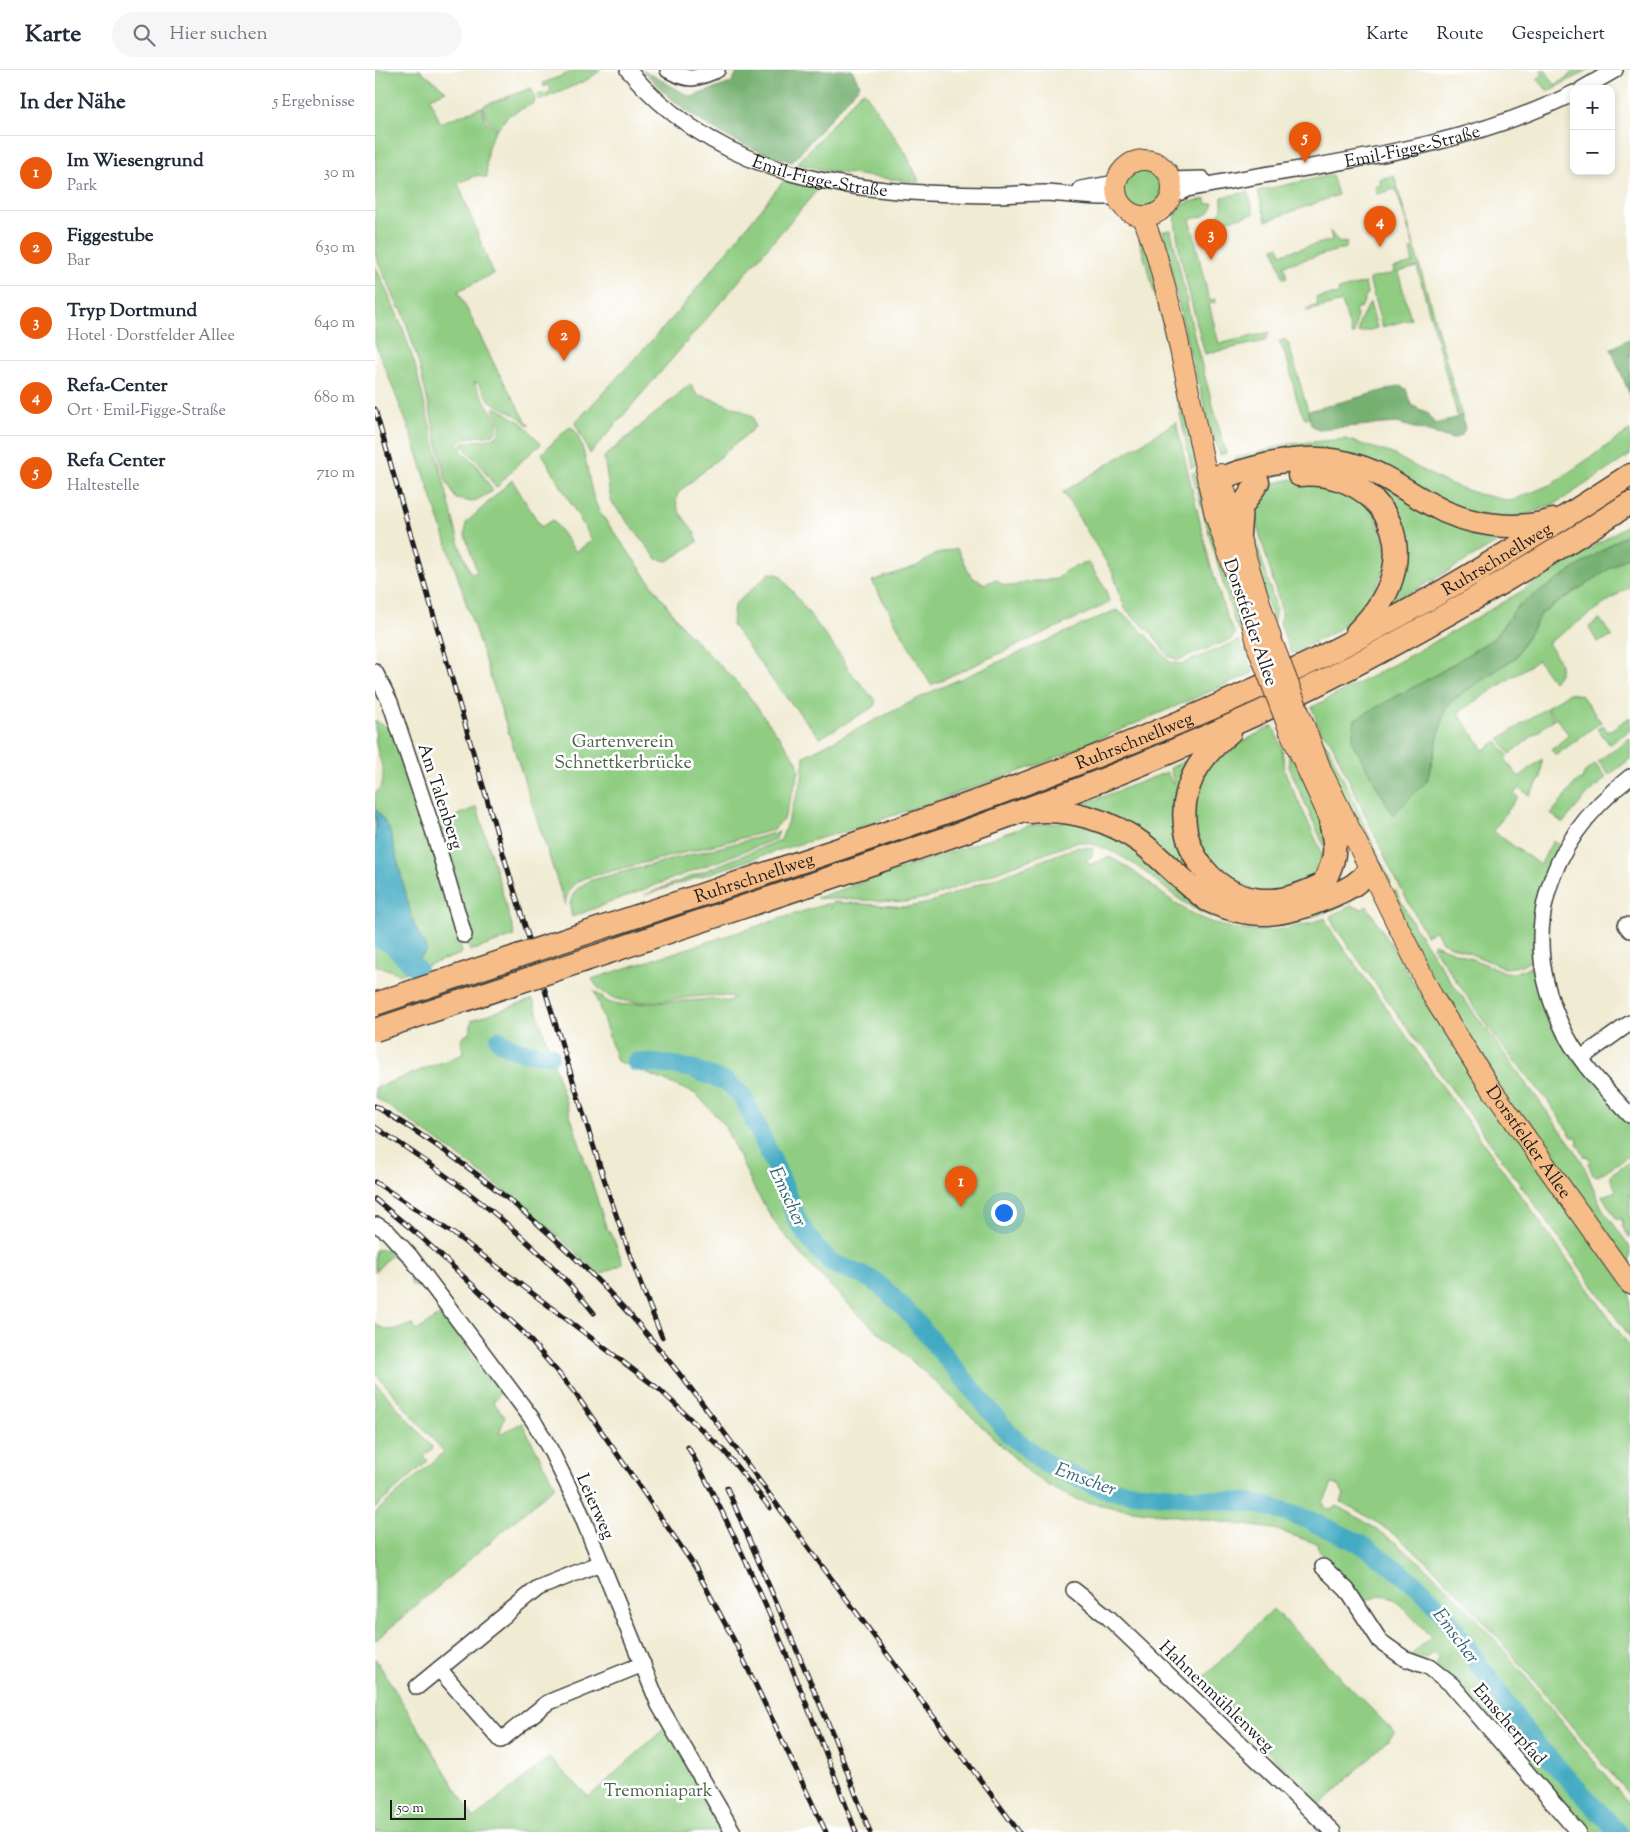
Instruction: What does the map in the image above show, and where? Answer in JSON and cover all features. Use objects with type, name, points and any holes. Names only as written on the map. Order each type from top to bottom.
[{"type":"highway","points":[[1219,486],[1271,464],[1298,460],[1338,460],[1374,472],[1433,506],[1472,521],[1495,524],[1533,524],[1558,518],[1580,508]]},
{"type":"highway","points":[[1219,486],[1258,482],[1303,474],[1335,477],[1364,491],[1380,507],[1387,518],[1395,557],[1389,584],[1377,608],[1364,625],[1335,648]]},
{"type":"highway","name":"Ruhrschnellweg","points":[[375,1004],[956,809],[1071,767],[1232,699],[1335,648],[1439,593],[1580,508],[1630,475]]},
{"type":"highway","points":[[1239,534],[1241,508],[1258,482]]},
{"type":"highway","name":"Ruhrschnellweg","points":[[375,1030],[1000,818],[1159,757],[1256,714],[1357,664],[1481,596],[1630,503]]},
{"type":"highway","points":[[1256,714],[1222,739],[1199,765],[1187,792],[1184,807],[1189,843],[1197,862],[1209,877],[1227,889],[1245,897],[1273,900],[1292,896],[1323,884],[1361,874]]},
{"type":"highway","points":[[1000,818],[1033,812],[1049,812],[1085,816],[1101,822],[1126,833],[1143,844],[1179,878],[1207,900],[1238,912],[1255,915],[1284,913],[1304,908],[1361,874]]},
{"type":"highway","points":[[1323,884],[1335,854],[1331,826]]},
{"type":"main road","points":[[1146,160],[1160,166],[1161,202],[1127,211],[1116,190],[1122,171],[1128,165],[1146,160]]},
{"type":"main road","name":"Dorstfelder Allee","points":[[1161,202],[1156,253],[1219,486],[1239,534],[1265,645]]},
{"type":"main road","name":"Dorstfelder Allee","points":[[1219,486],[1215,515],[1251,618],[1265,645],[1297,728],[1331,826],[1433,997],[1488,1084],[1630,1284]]},
{"type":"main road","name":"Dorstfelder Allee","points":[[1297,728],[1352,832],[1361,874]]},
{"type":"street","name":"Emil-Figge-Straße","points":[[628,70],[647,92],[704,136],[742,157],[793,175],[876,188],[933,193],[1045,193],[1116,190]]},
{"type":"street","points":[[668,70],[684,78],[694,79],[717,70]]},
{"type":"street","points":[[1589,85],[1615,70]]},
{"type":"street","name":"Emil-Figge-Straße","points":[[1161,202],[1187,189],[1243,178],[1336,164],[1434,143],[1517,117],[1570,95]]},
{"type":"street","name":"Am Talenberg","points":[[375,672],[381,699],[433,830],[464,935]]},
{"type":"street","points":[[1630,777],[1616,788],[1579,826],[1553,873],[1546,897],[1541,944],[1545,978],[1557,1015],[1567,1037],[1600,1083],[1630,1115]]},
{"type":"street","points":[[1581,1058],[1630,1023]]},
{"type":"street","name":"Leierweg","points":[[377,1225],[388,1232],[410,1256],[533,1420],[551,1451],[577,1504],[659,1704],[733,1832]]},
{"type":"street","points":[[417,1687],[538,1588],[601,1562]]},
{"type":"street","name":"Emscherpfad","points":[[1323,1567],[1347,1590],[1380,1641],[1392,1652],[1429,1667],[1452,1685],[1578,1832]]},
{"type":"street","name":"Hahnenmühlenweg","points":[[1074,1590],[1108,1617],[1333,1832]]},
{"type":"street","points":[[439,1669],[501,1740],[547,1703],[643,1664]]},
{"type":"green space","points":[[375,70],[420,70],[446,91],[430,98],[440,123],[482,107],[485,120],[496,130],[488,147],[487,178],[478,175],[458,183],[493,274],[458,291],[496,368],[529,426],[519,417],[490,401],[478,383],[474,383],[497,421],[498,430],[494,434],[463,439],[459,443],[462,452],[475,463],[493,491],[473,502],[456,499],[446,480],[420,368],[402,309],[399,308],[375,255]]},
{"type":"green space","points":[[577,70],[601,70],[587,80],[541,100],[538,98],[537,95],[551,92],[548,85],[544,87],[543,83]]},
{"type":"green space","points":[[643,70],[691,97],[731,83],[739,70],[852,70],[860,85],[792,162],[750,147],[711,127],[675,102]]},
{"type":"green space","points":[[1540,70],[1545,70],[1555,85],[1577,70],[1588,70],[1548,91],[1537,79],[1543,75]]},
{"type":"green space","points":[[531,88],[535,99],[534,103],[509,115],[497,129],[487,119],[483,106]]},
{"type":"green space","points":[[864,91],[905,152],[919,181],[834,172],[797,164],[858,95]]},
{"type":"green space","points":[[1148,167],[1156,170],[1162,176],[1165,188],[1162,200],[1156,206],[1140,209],[1132,206],[1126,200],[1123,184],[1126,176],[1132,170]]},
{"type":"green space","points":[[1332,175],[1338,195],[1266,221],[1258,191]]},
{"type":"green space","points":[[1394,175],[1462,416],[1458,418],[1417,267],[1398,272],[1411,319],[1382,327],[1369,279],[1394,273],[1393,268],[1413,263],[1410,250],[1414,248],[1396,189],[1377,194],[1375,186],[1381,185],[1380,179]]},
{"type":"green space","points":[[785,179],[819,188],[590,454],[575,423],[677,313]]},
{"type":"green space","points":[[1248,192],[1254,214],[1217,223],[1216,220],[1222,208],[1222,197]]},
{"type":"green space","points":[[1206,199],[1207,204],[1213,203],[1211,211],[1205,215],[1190,219],[1209,300],[1215,299],[1216,302],[1209,304],[1219,344],[1270,332],[1265,341],[1205,354],[1186,282],[1178,239],[1176,213],[1181,206]]},
{"type":"green space","points":[[1171,230],[1196,344],[1226,453],[1220,455],[1211,430],[1185,334],[1163,231]]},
{"type":"green space","points":[[1330,231],[1339,243],[1347,242],[1346,248],[1284,265],[1287,278],[1283,278],[1274,248],[1279,246],[1281,254],[1332,240]]},
{"type":"green space","points":[[1147,236],[1199,465],[1191,468],[1161,316],[1139,239]]},
{"type":"green space","name":"Gartenverein Schnettkerbrücke","points":[[375,265],[402,326],[415,365],[460,547],[471,574],[477,572],[465,535],[466,523],[512,480],[541,527],[553,520],[576,552],[592,540],[542,453],[566,430],[570,427],[573,428],[583,449],[592,493],[601,514],[684,629],[745,691],[797,761],[799,772],[784,819],[773,830],[588,877],[574,884],[565,905],[410,431],[375,343]]},
{"type":"green space","points":[[1365,283],[1367,294],[1361,308],[1358,307],[1355,312],[1357,314],[1354,335],[1352,335],[1342,302],[1307,311],[1306,309],[1318,305],[1316,297],[1339,294],[1338,290]]},
{"type":"green space","points":[[1370,303],[1377,328],[1358,333],[1360,320]]},
{"type":"green space","points":[[1630,338],[1630,395],[1611,349]]},
{"type":"green space","points":[[1281,340],[1288,342],[1310,418],[1305,418],[1300,409],[1287,360],[1279,342]]},
{"type":"green space","points":[[690,384],[698,396],[704,396],[741,410],[753,417],[755,427],[678,493],[677,507],[696,535],[697,542],[668,561],[657,559],[611,501],[604,457]]},
{"type":"green space","points":[[1400,386],[1406,389],[1411,405],[1426,412],[1435,424],[1462,416],[1465,429],[1462,435],[1453,439],[1397,423],[1318,429],[1311,425],[1308,411]]},
{"type":"green space","points":[[496,407],[522,423],[541,444],[517,465],[496,488],[478,462],[462,446],[464,442],[490,439],[499,433],[501,428],[494,409]]},
{"type":"green space","points":[[1176,422],[1209,560],[1227,618],[1235,634],[1232,639],[1178,660],[1168,656],[1153,635],[1125,609],[1113,573],[1063,492]]},
{"type":"green space","points":[[1630,430],[1630,455],[1558,502],[1529,514],[1506,519],[1459,513],[1378,466],[1237,465],[1235,458],[1289,444],[1345,439],[1390,453],[1445,482],[1478,494],[1511,501],[1552,484]]},
{"type":"green space","points":[[1342,468],[1515,532],[1407,595],[1406,593],[1393,601],[1394,603],[1376,613],[1400,547]]},
{"type":"green space","points":[[1201,471],[1246,637],[1237,628],[1233,618],[1192,473]]},
{"type":"green space","points":[[1297,478],[1313,478],[1371,503],[1390,558],[1366,608],[1338,630],[1291,654],[1280,623],[1282,612],[1250,500],[1266,485]]},
{"type":"green space","points":[[1247,510],[1276,608],[1274,621],[1246,542]]},
{"type":"green space","points":[[1630,523],[1630,532],[1518,606],[1494,638],[1439,673],[1427,781],[1445,709],[1455,698],[1515,658],[1541,614],[1630,555],[1630,586],[1548,643],[1557,657],[1560,667],[1560,671],[1553,681],[1538,660],[1458,713],[1484,750],[1497,741],[1508,756],[1505,759],[1519,777],[1542,759],[1541,778],[1529,795],[1519,788],[1514,794],[1518,797],[1493,831],[1540,865],[1553,841],[1560,845],[1543,888],[1537,915],[1536,960],[1515,967],[1505,968],[1442,942],[1436,930],[1426,935],[1392,872],[1331,742],[1320,731],[1312,707],[1474,620]]},
{"type":"green space","points":[[1630,532],[1630,555],[1541,614],[1515,658],[1455,698],[1445,709],[1427,781],[1393,815],[1352,742],[1355,719],[1439,673],[1494,638],[1518,606]]},
{"type":"green space","points":[[957,548],[971,577],[985,584],[996,579],[1004,585],[1014,586],[1025,582],[1057,579],[1065,571],[1083,563],[1089,563],[1106,590],[1109,603],[931,685],[872,581],[917,566],[934,555]]},
{"type":"green space","points":[[770,573],[780,575],[844,660],[848,669],[875,700],[875,706],[820,738],[777,686],[732,625],[734,605]]},
{"type":"green space","points":[[1116,610],[1137,626],[1170,662],[1182,664],[1240,640],[1253,673],[1043,763],[860,827],[792,846],[645,895],[781,840],[802,780],[804,756],[933,691]]},
{"type":"green space","points":[[1600,619],[1612,637],[1597,642],[1589,627]]},
{"type":"green space","points":[[1569,693],[1581,695],[1601,722],[1556,755],[1551,750],[1569,735],[1547,707]]},
{"type":"green space","points":[[1546,708],[1554,719],[1510,754],[1499,739]]},
{"type":"green space","points":[[1630,717],[1630,730],[1610,744],[1597,729],[1603,725],[1608,732]]},
{"type":"green space","points":[[375,720],[390,730],[399,740],[460,928],[461,954],[401,974],[375,965],[375,793],[382,783],[383,770],[376,744]]},
{"type":"green space","points":[[1273,726],[1282,748],[1285,772],[1328,866],[1321,877],[1265,895],[1208,869],[1194,829],[1189,807],[1191,794],[1197,781],[1207,769],[1234,748]]},
{"type":"green space","points":[[1315,733],[1328,746],[1391,882],[1383,886]]},
{"type":"green space","points":[[1630,738],[1630,759],[1609,775],[1598,761]]},
{"type":"green space","points":[[1288,745],[1329,836],[1325,848],[1289,767]]},
{"type":"green space","points":[[1195,756],[1178,821],[1245,907],[1076,807],[1167,772],[1172,783],[1174,783],[1170,768]]},
{"type":"green space","points":[[1595,764],[1606,778],[1586,796],[1563,823],[1551,814],[1577,781],[1582,780],[1584,773]]},
{"type":"green space","points":[[477,807],[515,936],[470,951],[438,823]]},
{"type":"green space","points":[[1069,821],[1103,828],[1193,895],[1348,895],[1351,902],[1299,921],[1275,926],[1229,923],[1207,915],[1184,902],[1121,856],[1099,846],[1076,842],[928,898],[904,902],[816,898],[1027,826]]},
{"type":"green space","points":[[779,832],[776,838],[768,842],[572,917],[570,904],[573,894],[581,886],[592,880]]},
{"type":"green space","points":[[1077,847],[1093,849],[1091,857],[1086,859],[1089,865],[1109,857],[1136,873],[1178,905],[1213,923],[1231,928],[1268,930],[1306,924],[1325,918],[1331,931],[1630,1347],[1630,1796],[1452,1586],[1412,1549],[1390,1532],[1367,1516],[1341,1502],[1344,1494],[1338,1485],[1332,1484],[1323,1502],[1325,1507],[1331,1510],[1337,1506],[1394,1541],[1419,1561],[1465,1606],[1508,1655],[1630,1805],[1630,1832],[1585,1832],[1436,1666],[1439,1657],[1432,1653],[1423,1658],[1411,1655],[1431,1637],[1396,1600],[1383,1595],[1361,1602],[1317,1547],[1318,1544],[1274,1529],[1111,1507],[1078,1500],[1054,1489],[1031,1474],[938,1384],[857,1313],[812,1267],[777,1226],[755,1190],[723,1123],[696,1094],[617,1061],[594,991],[608,1002],[618,1005],[715,999],[730,1002],[735,998],[698,996],[657,1001],[637,1002],[619,1000],[604,993],[592,979],[829,903],[831,909],[832,902],[908,907],[929,903]]},
{"type":"green space","points":[[1395,890],[1416,929],[1450,980],[1573,1147],[1583,1164],[1602,1208],[1630,1247],[1630,1274],[1486,1071],[1387,895]]},
{"type":"green space","points":[[1351,906],[1363,909],[1367,906],[1417,987],[1630,1293],[1630,1337],[1334,926],[1330,916]]},
{"type":"green space","points":[[1434,944],[1505,972],[1513,973],[1536,965],[1612,1105],[1630,1124],[1630,1155],[1598,1176],[1593,1175],[1588,1163],[1592,1162],[1587,1156],[1585,1157],[1577,1143],[1577,1137],[1572,1137],[1548,1101],[1498,1041],[1433,947]]},
{"type":"green space","points":[[533,999],[606,1227],[614,1240],[623,1264],[599,1275],[519,1203],[434,1138],[375,1097],[375,1088],[463,1054],[461,1039],[470,1032],[472,1020]]},
{"type":"green space","points":[[1630,1161],[1630,1238],[1622,1226],[1621,1218],[1617,1220],[1602,1196],[1616,1191],[1610,1175]]},
{"type":"green space","points":[[399,1248],[443,1307],[440,1309],[423,1287],[419,1288],[412,1285],[410,1281],[411,1274],[392,1254],[375,1272],[375,1250]]},
{"type":"green space","points":[[445,1311],[472,1356],[500,1389],[498,1396],[493,1402],[505,1417],[499,1434],[522,1423],[555,1486],[375,1641],[375,1513],[444,1452],[375,1373],[375,1324],[385,1329],[393,1330],[412,1324],[417,1331]]},
{"type":"green space","points":[[375,1382],[433,1448],[424,1456],[428,1461],[375,1508]]},
{"type":"green space","points":[[1273,1609],[1395,1733],[1321,1805],[1199,1682]]},
{"type":"green space","name":"Tremoniapark","points":[[375,1658],[474,1818],[549,1758],[589,1797],[668,1725],[731,1832],[375,1832]]},
{"type":"water","points":[[377,810],[389,828],[413,922],[427,951],[417,960],[397,940],[375,929],[375,829],[377,827],[375,812]]},
{"type":"waterway","name":"Emscher","points":[[375,937],[391,944],[418,970]]},
{"type":"waterway","name":"Emscher","points":[[499,1040],[517,1050],[550,1055]]},
{"type":"waterway","name":"Emscher","points":[[636,1062],[693,1069],[728,1083],[741,1095],[781,1179],[798,1222],[814,1245],[830,1262],[871,1279],[882,1287],[908,1312],[1011,1436],[1048,1465],[1094,1485],[1114,1491],[1251,1503],[1309,1520],[1361,1544],[1420,1588],[1444,1614],[1530,1738],[1618,1832]]},
{"type":"railway","points":[[375,409],[462,715],[530,943],[604,1180],[662,1337]]},
{"type":"railway","points":[[375,1106],[445,1151],[512,1202],[574,1257],[632,1317],[717,1423],[1019,1832]]},
{"type":"railway","points":[[375,1127],[435,1168],[492,1211],[545,1259],[594,1313]]},
{"type":"railway","points":[[375,1182],[454,1234],[660,1390],[725,1452],[770,1508]]},
{"type":"railway","points":[[375,1199],[421,1237],[523,1332],[573,1390],[695,1567],[738,1648],[826,1832]]},
{"type":"railway","points":[[688,1447],[736,1540],[779,1636],[856,1832]]},
{"type":"railway","points":[[727,1488],[834,1737],[870,1832]]},
{"type":"place","name":"Refa Center","points":[[1305,163]]},
{"type":"place","name":"Refa-Center","points":[[1380,247]]},
{"type":"place","name":"Tryp Dortmund","points":[[1211,260]]},
{"type":"place","name":"Figgestube","points":[[564,361]]},
{"type":"place","name":"Im Wiesengrund","points":[[961,1207]]}]
